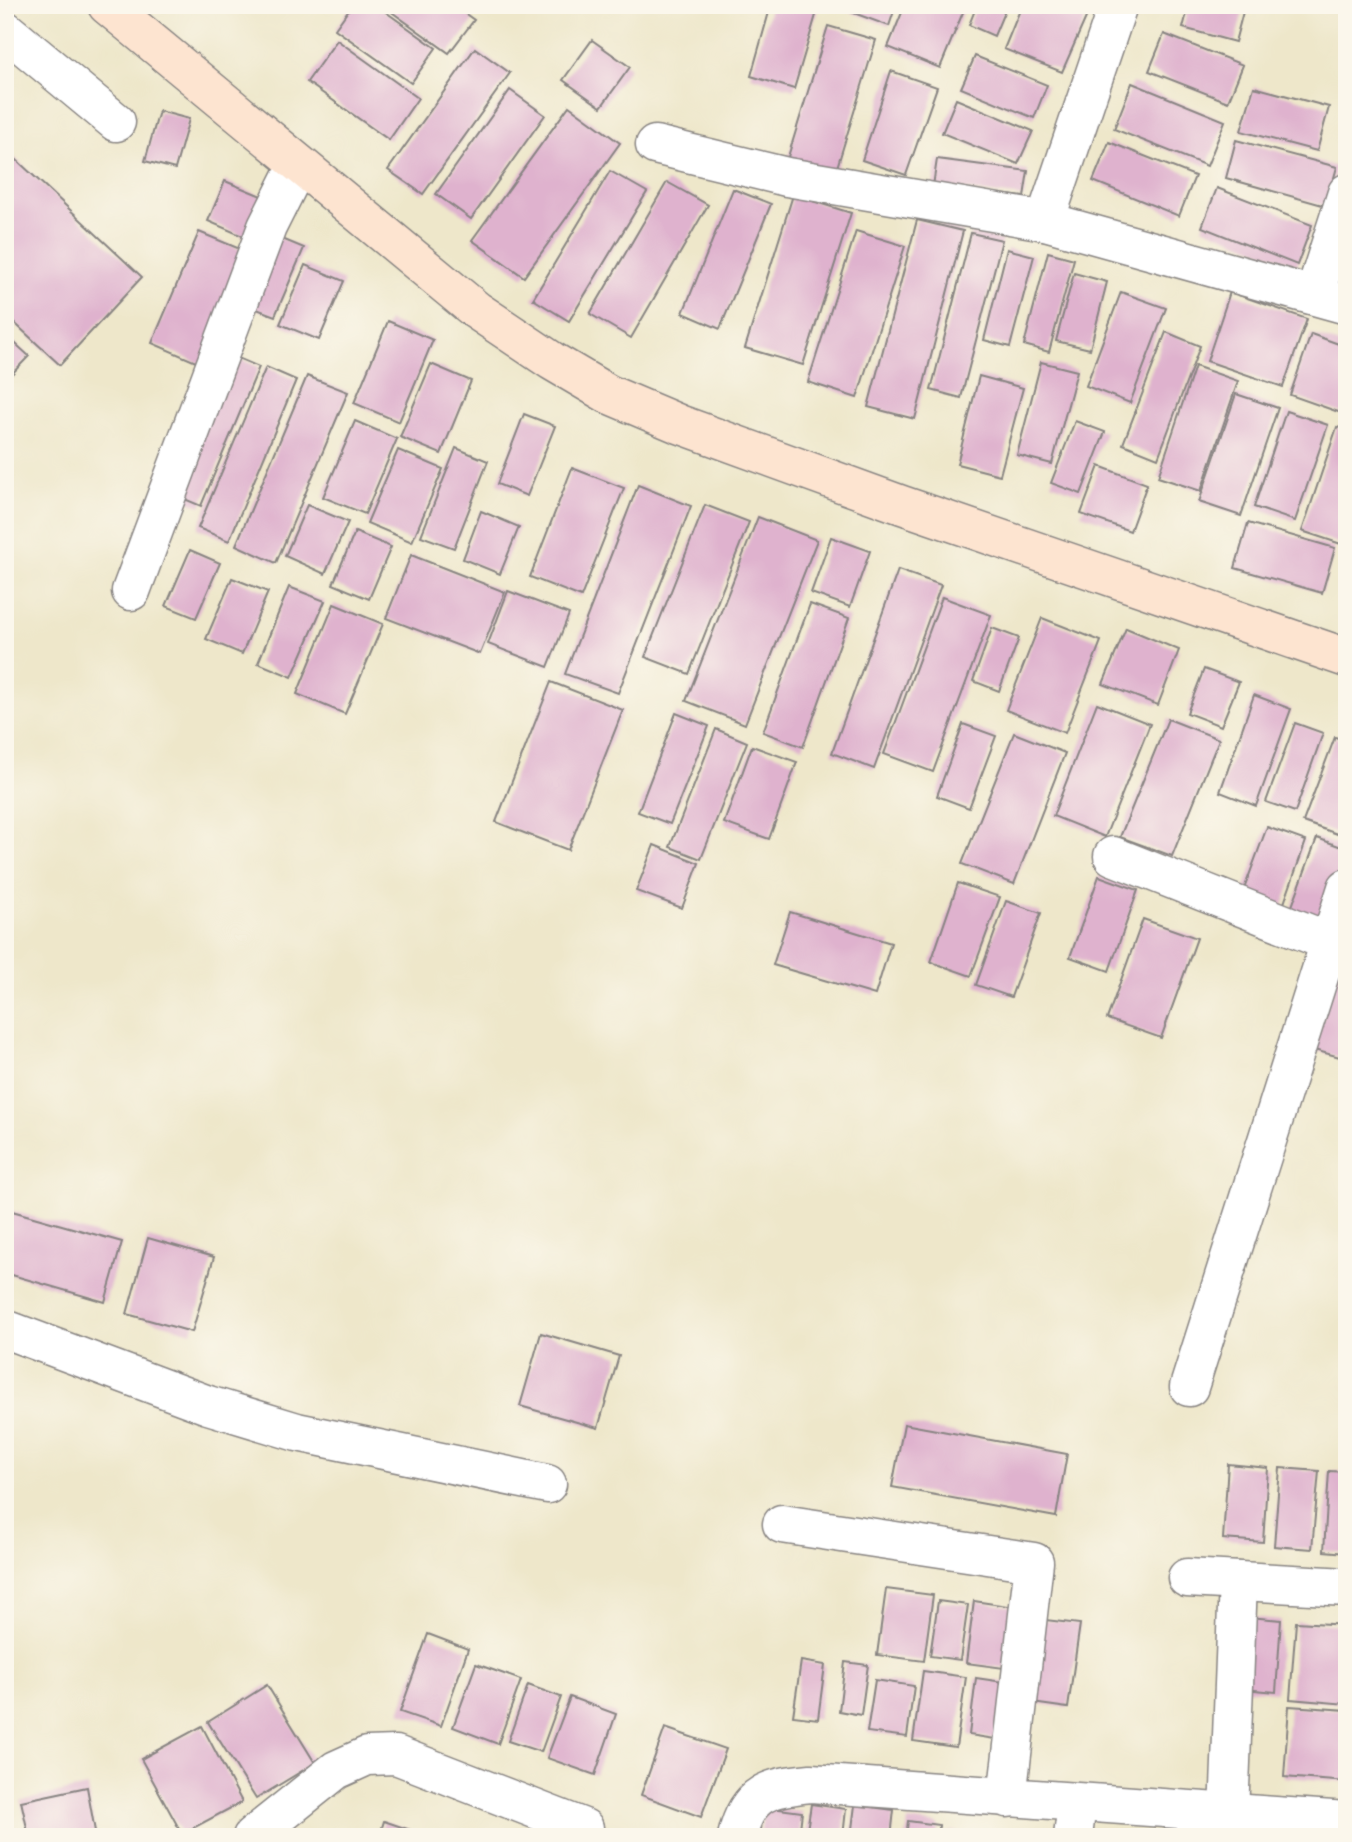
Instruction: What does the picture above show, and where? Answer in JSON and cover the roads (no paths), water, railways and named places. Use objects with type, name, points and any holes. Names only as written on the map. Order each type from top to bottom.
[{"type":"street","points":[[1045,221],[1118,5]]},
{"type":"street","points":[[110,6],[476,310],[552,361],[608,394],[679,424],[902,505],[1347,658]]},
{"type":"street","points":[[5,30],[116,122]]},
{"type":"street","points":[[655,145],[787,177],[1045,221],[1331,299],[1347,193]]},
{"type":"street","points":[[131,591],[246,279],[267,227],[298,164]]},
{"type":"street","points":[[1113,856],[1330,942]]},
{"type":"street","points":[[1189,1387],[1347,888]]},
{"type":"street","points":[[5,1328],[208,1405],[297,1432],[547,1484]]},
{"type":"street","points":[[782,1524],[1034,1562],[1007,1798]]},
{"type":"street","points":[[1187,1578],[1347,1587]]},
{"type":"street","points":[[1229,1814],[1238,1581]]},
{"type":"street","points":[[252,1837],[336,1770],[367,1756],[396,1755],[584,1828],[581,1837]]},
{"type":"street","points":[[737,1837],[742,1818],[752,1800],[768,1790],[811,1783],[1007,1798],[1075,1820],[1229,1814],[1347,1821]]}]
